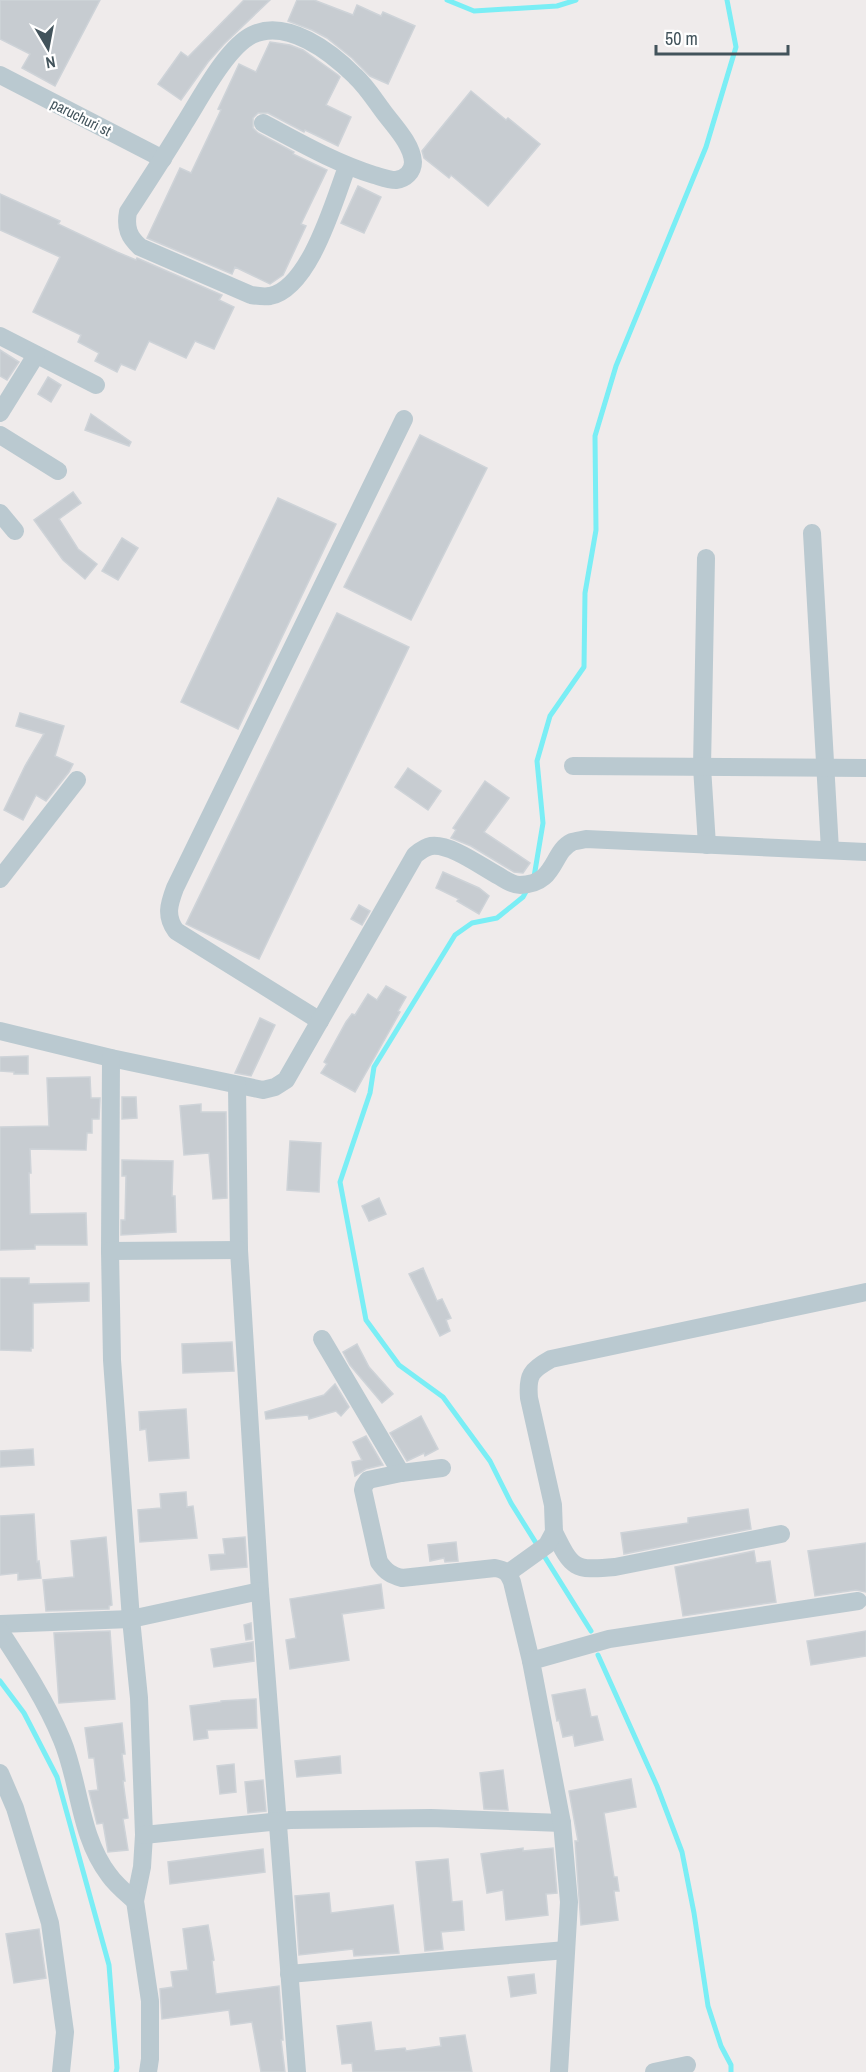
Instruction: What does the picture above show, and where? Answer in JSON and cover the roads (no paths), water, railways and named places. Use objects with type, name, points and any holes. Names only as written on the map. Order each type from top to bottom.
[{"type":"street","points":[[263,123],[347,166],[397,180],[405,177],[411,170],[413,161],[410,151],[399,132],[356,76],[317,45],[285,30],[270,29],[252,35],[238,44],[220,68],[128,212],[126,222],[132,240],[140,247],[251,295],[268,297],[282,292],[296,281],[312,256],[347,166]]},
{"type":"street","name":"paruchuri st","points":[[0,75],[163,159]]},
{"type":"street","points":[[0,336],[96,385]]},
{"type":"street","points":[[0,413],[36,355]]},
{"type":"street","points":[[320,1021],[177,931],[171,924],[169,905],[175,888],[404,419]]},
{"type":"street","points":[[0,435],[58,471]]},
{"type":"street","points":[[0,513],[15,531]]},
{"type":"street","points":[[812,534],[830,850]]},
{"type":"street","points":[[706,558],[702,767],[706,845]]},
{"type":"street","points":[[573,766],[866,768]]},
{"type":"street","points":[[0,879],[77,780]]},
{"type":"street","points":[[0,1031],[111,1058],[263,1090],[275,1087],[286,1080],[415,855],[423,849],[431,846],[444,846],[508,881],[529,883],[551,870],[570,843],[586,839],[866,852]]},
{"type":"street","points":[[111,1058],[112,1360],[139,1698],[144,1835],[142,1867],[135,1901],[150,2001],[148,2072]]},
{"type":"street","points":[[237,1085],[239,1250],[260,1591],[297,2072]]},
{"type":"street","points":[[110,1251],[239,1250]]},
{"type":"street","points":[[508,1573],[550,1538],[553,1505],[527,1385],[530,1374],[538,1366],[551,1359],[866,1292]]},
{"type":"street","points":[[322,1339],[400,1473]]},
{"type":"street","points":[[442,1468],[368,1480],[364,1486],[377,1553],[385,1571],[402,1578],[495,1568],[508,1573]]},
{"type":"street","points":[[550,1538],[574,1565],[597,1569],[781,1534]]},
{"type":"street","points":[[508,1573],[531,1661],[562,1823],[569,1902],[559,2072]]},
{"type":"street","points":[[0,1624],[131,1619],[260,1591]]},
{"type":"street","points":[[531,1661],[609,1639],[858,1601]]},
{"type":"street","points":[[0,1631],[33,1681],[62,1741],[86,1829],[99,1858],[109,1875],[135,1901]]},
{"type":"street","points":[[0,1773],[15,1808],[50,1923],[65,2032],[61,2072]]},
{"type":"street","points":[[144,1835],[278,1821],[431,1818],[562,1823]]},
{"type":"street","points":[[290,1974],[566,1950]]},
{"type":"street","points":[[654,2072],[687,2065]]},
{"type":"waterway","points":[[447,0],[474,11],[557,6],[576,0]]},
{"type":"waterway","points":[[534,877],[543,823],[537,761],[550,716],[584,667],[585,593],[596,530],[595,436],[616,366],[706,147],[736,47],[727,0]]},
{"type":"waterway","points":[[528,888],[523,897],[497,918],[472,923],[455,935],[374,1067],[370,1093],[340,1182],[366,1320],[399,1365],[443,1397],[490,1461],[511,1503],[591,1631]]},
{"type":"waterway","points":[[598,1655],[657,1786],[682,1852],[708,2006],[721,2046],[731,2065],[731,2072]]},
{"type":"waterway","points":[[0,1681],[24,1713],[57,1777],[109,1965],[116,2072]]}]
